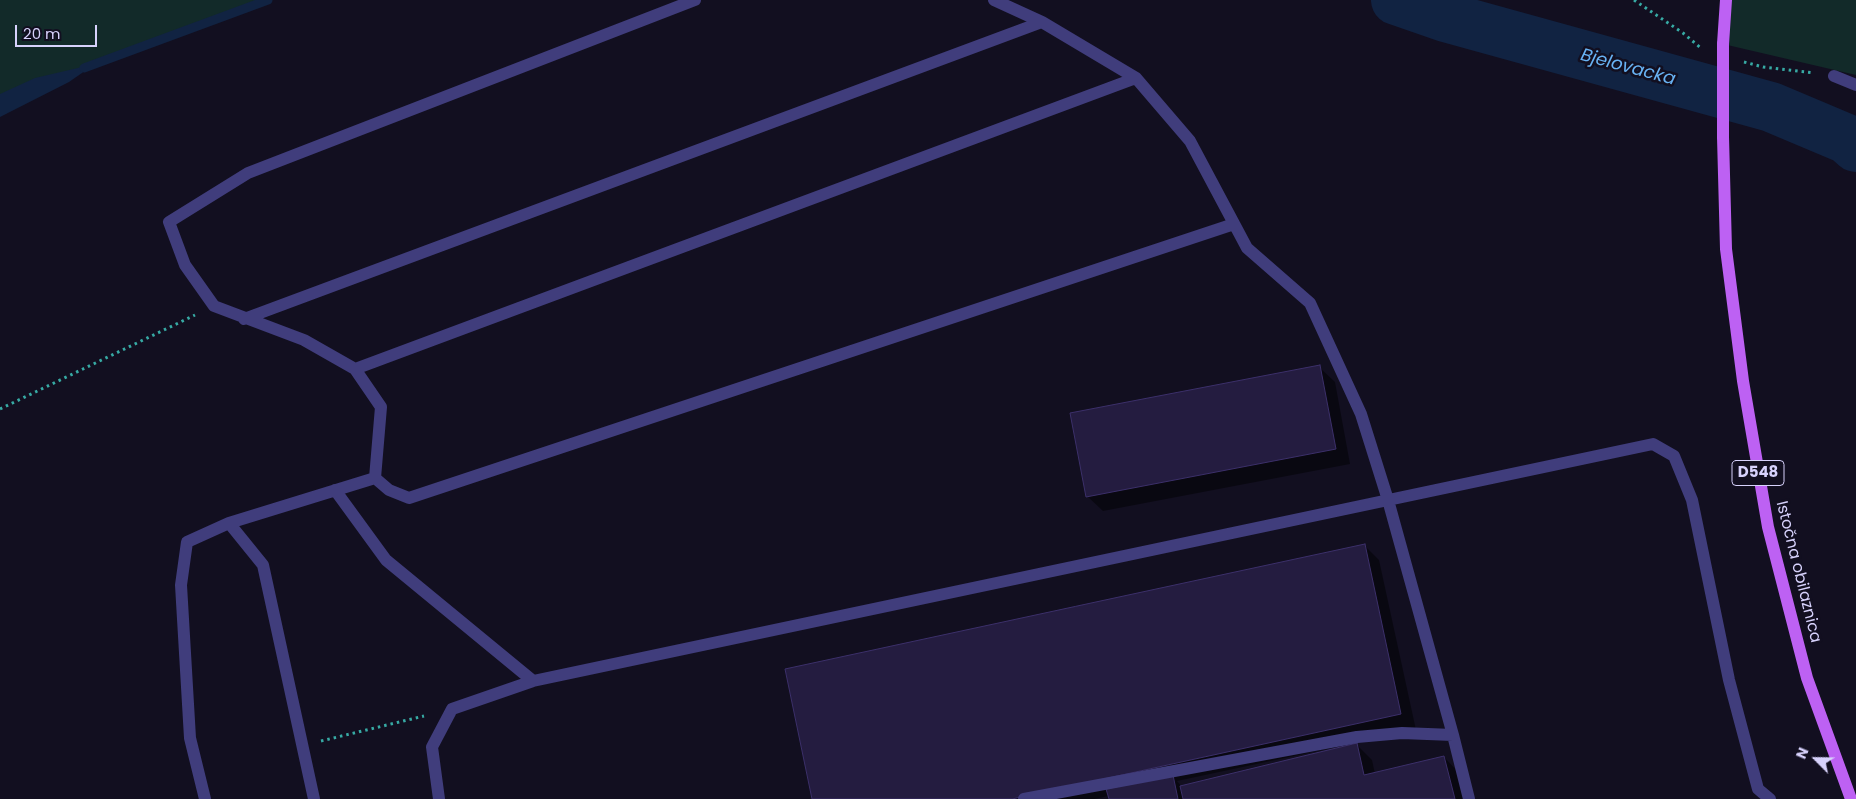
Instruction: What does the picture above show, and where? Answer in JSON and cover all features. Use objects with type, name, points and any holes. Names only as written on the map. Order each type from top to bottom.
[{"type":"main road","name":"Istočna obilaznica","points":[[1726,0],[1723,44],[1726,249],[1742,381],[1768,527],[1807,678],[1851,799]]},
{"type":"street","points":[[375,478],[381,407],[355,369],[304,340],[244,319],[214,306],[184,266],[169,222],[248,173],[695,0]]},
{"type":"street","points":[[994,0],[1042,22],[1136,78],[1190,141],[1247,248],[1310,304],[1361,414],[1388,500],[1469,799]]},
{"type":"street","points":[[244,319],[1042,22]]},
{"type":"street","points":[[1834,76],[1856,86]]},
{"type":"street","points":[[355,369],[1136,78]]},
{"type":"street","points":[[375,478],[389,490],[409,498],[1234,224]]},
{"type":"street","points":[[439,799],[432,747],[452,710],[533,681],[1653,444],[1674,456],[1692,500],[1729,680],[1758,789],[1770,799]]},
{"type":"street","points":[[205,799],[190,738],[182,585],[187,542],[229,523],[375,478]]},
{"type":"street","points":[[335,490],[386,560],[533,681]]},
{"type":"street","points":[[229,523],[263,564],[314,799]]},
{"type":"street","points":[[1024,799],[1357,737],[1402,733],[1453,735]]},
{"type":"path","points":[[0,409],[214,306]]},
{"type":"path","points":[[303,746],[452,710]]},
{"type":"green space","points":[[0,0],[268,0],[0,101]]},
{"type":"green space","points":[[1727,0],[1856,0],[1856,75],[1723,44]]},
{"type":"water","points":[[95,64],[69,82],[0,117],[0,94],[35,78]]},
{"type":"building","points":[[1320,365],[1336,449],[1086,497],[1070,413]]},
{"type":"building","points":[[1365,544],[1401,714],[1012,799],[812,799],[785,669]]},
{"type":"building","points":[[1357,743],[1364,775],[1444,756],[1455,799],[1183,799],[1180,786]]},
{"type":"building","points":[[1173,775],[1178,799],[1109,799],[1106,789]]},
{"type":"waterway","points":[[84,68],[268,0]]},
{"type":"waterway","name":"Bjelovacka","points":[[1396,0],[1445,17],[1771,107],[1847,139],[1856,147]]}]
